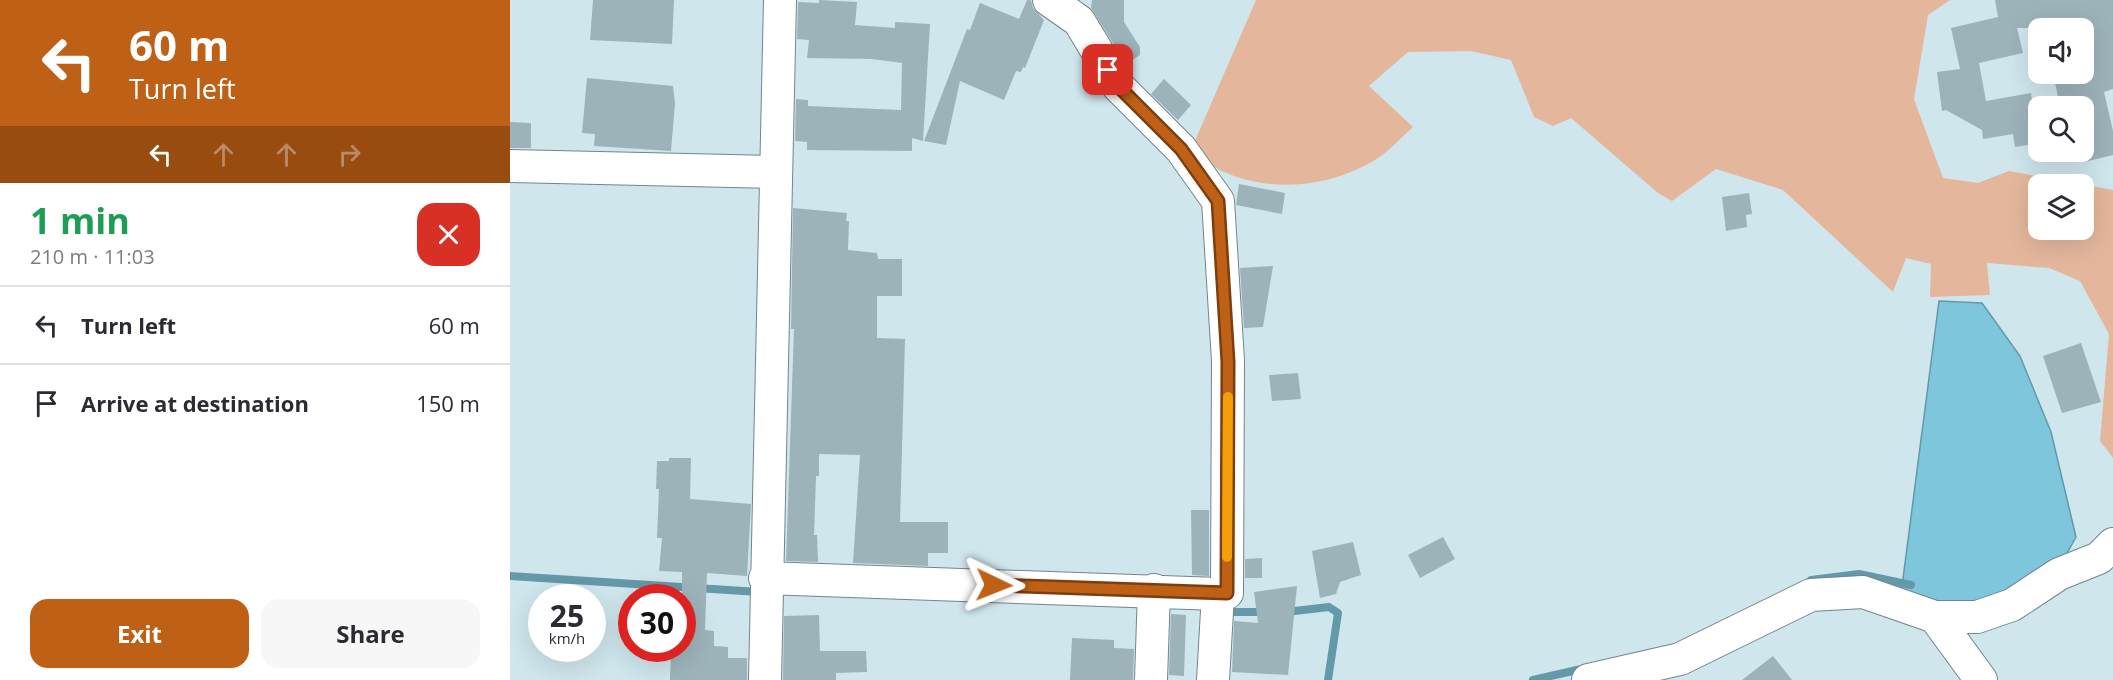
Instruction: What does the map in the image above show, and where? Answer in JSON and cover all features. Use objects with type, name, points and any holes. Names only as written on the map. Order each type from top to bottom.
[{"type":"street","points":[[765,680],[765,588],[780,0]]},
{"type":"street","points":[[1062,4],[1079,21],[1118,86],[1181,149],[1218,201],[1228,385],[1227,593],[1217,606],[1213,680]]},
{"type":"street","points":[[510,166],[776,172]]},
{"type":"street","points":[[1588,680],[1680,659],[1811,595],[1863,592],[1935,617],[1977,617],[2012,604],[2059,574],[2108,559]]},
{"type":"street","points":[[765,588],[1154,600],[1217,606]]},
{"type":"street","points":[[1150,680],[1154,600]]},
{"type":"street","points":[[1935,617],[1981,680]]},
{"type":"shaded area","points":[[1256,0],[1950,0],[1928,15],[1914,99],[1943,178],[1978,183],[2009,171],[2028,174],[2028,240],[2094,240],[2094,187],[2113,190],[2113,458],[2100,441],[2109,334],[2080,281],[2049,268],[1987,263],[1990,295],[1930,297],[1931,264],[1906,258],[1893,292],[1783,190],[1716,169],[1672,201],[1658,193],[1571,118],[1553,126],[1534,117],[1511,60],[1471,51],[1408,52],[1369,86],[1413,127],[1378,158],[1342,176],[1302,184],[1281,185],[1241,178],[1210,164],[1191,150]]},
{"type":"water","points":[[1939,301],[1982,303],[2020,356],[2051,432],[2076,537],[2066,555],[2009,592],[1965,606],[1932,603],[1901,594]]},
{"type":"building","points":[[593,0],[674,0],[672,44],[590,40]]},
{"type":"building","points":[[819,0],[857,2],[855,25],[895,28],[895,22],[930,24],[923,141],[912,138],[912,151],[807,150],[807,142],[795,141],[796,99],[808,100],[808,106],[901,110],[902,63],[872,59],[807,58],[809,40],[797,39],[798,2],[819,3]]},
{"type":"building","points":[[1027,0],[1031,0],[1033,8],[1044,20],[1025,68],[1023,67],[1021,72],[1016,71],[1004,100],[960,81],[946,145],[924,141],[967,29],[970,30],[980,3],[1019,19]]},
{"type":"building","points":[[1092,0],[1124,0],[1124,22],[1140,47],[1140,55],[1126,64],[1091,8]]},
{"type":"building","points":[[1995,0],[2113,0],[2113,89],[2104,92],[2113,131],[2113,155],[2094,160],[2094,96],[2058,96],[2055,84],[2094,84],[2094,18],[2028,18],[2028,28],[2017,28],[2023,53],[1979,63],[1986,101],[2031,93],[2031,96],[2028,96],[2028,145],[2015,147],[2013,134],[1983,139],[1982,130],[1946,110],[1942,111],[1937,72],[1960,69],[1951,28],[1998,17]]},
{"type":"building","points":[[587,78],[673,86],[675,103],[671,151],[594,146],[595,134],[582,133]]},
{"type":"building","points":[[1164,79],[1191,105],[1178,120],[1151,94]]},
{"type":"building","points":[[510,122],[531,123],[531,148],[510,148]]},
{"type":"building","points":[[1239,184],[1285,193],[1282,214],[1236,205]]},
{"type":"building","points":[[1749,193],[1752,214],[1746,215],[1747,227],[1726,231],[1722,197]]},
{"type":"building","points":[[793,208],[847,213],[848,250],[877,253],[878,259],[902,259],[902,296],[877,296],[877,338],[905,339],[900,522],[948,522],[948,553],[928,553],[928,566],[853,563],[860,455],[819,454],[814,535],[817,535],[818,562],[786,561],[794,329],[791,329]]},
{"type":"building","points":[[1273,266],[1263,327],[1244,328],[1240,268]]},
{"type":"building","points":[[2081,343],[2101,402],[2062,413],[2043,356]]},
{"type":"building","points":[[1298,373],[1301,399],[1272,401],[1269,375]]},
{"type":"building","points":[[669,458],[691,458],[690,499],[751,504],[747,576],[707,573],[705,630],[714,631],[714,646],[728,647],[728,658],[747,658],[747,680],[670,680],[671,662],[696,662],[696,584],[682,584],[682,572],[659,571],[662,538],[657,538],[659,489],[656,489],[657,461],[669,461]]},
{"type":"building","points":[[1191,510],[1209,510],[1209,576],[1192,575]]},
{"type":"building","points":[[1443,537],[1455,559],[1420,578],[1408,555]]},
{"type":"building","points":[[1353,542],[1361,575],[1340,582],[1336,594],[1320,598],[1312,551]]},
{"type":"building","points":[[1262,558],[1262,578],[1245,578],[1245,559]]},
{"type":"building","points":[[1297,586],[1288,675],[1232,672],[1234,621],[1258,623],[1254,592]]},
{"type":"building","points":[[1171,614],[1186,615],[1184,676],[1169,675]]},
{"type":"building","points":[[819,615],[820,651],[866,651],[867,672],[836,673],[836,680],[783,680],[784,616]]},
{"type":"building","points":[[1072,638],[1114,640],[1114,648],[1134,649],[1133,680],[1070,680]]},
{"type":"building","points":[[1773,656],[1792,680],[1742,680]]},
{"type":"waterway","points":[[1811,580],[1859,574],[1911,585]]},
{"type":"waterway","points":[[510,576],[759,592]]},
{"type":"waterway","points":[[1286,612],[1329,607],[1338,613],[1328,680]]},
{"type":"waterway","points":[[1223,612],[1265,612]]},
{"type":"waterway","points":[[1533,680],[1586,668]]},
{"type":"slow traffic","points":[[1227,557],[1228,397]]},
{"type":"route","points":[[994,585],[1227,593],[1228,362],[1218,201],[1181,149],[1118,86],[1108,70]]}]
